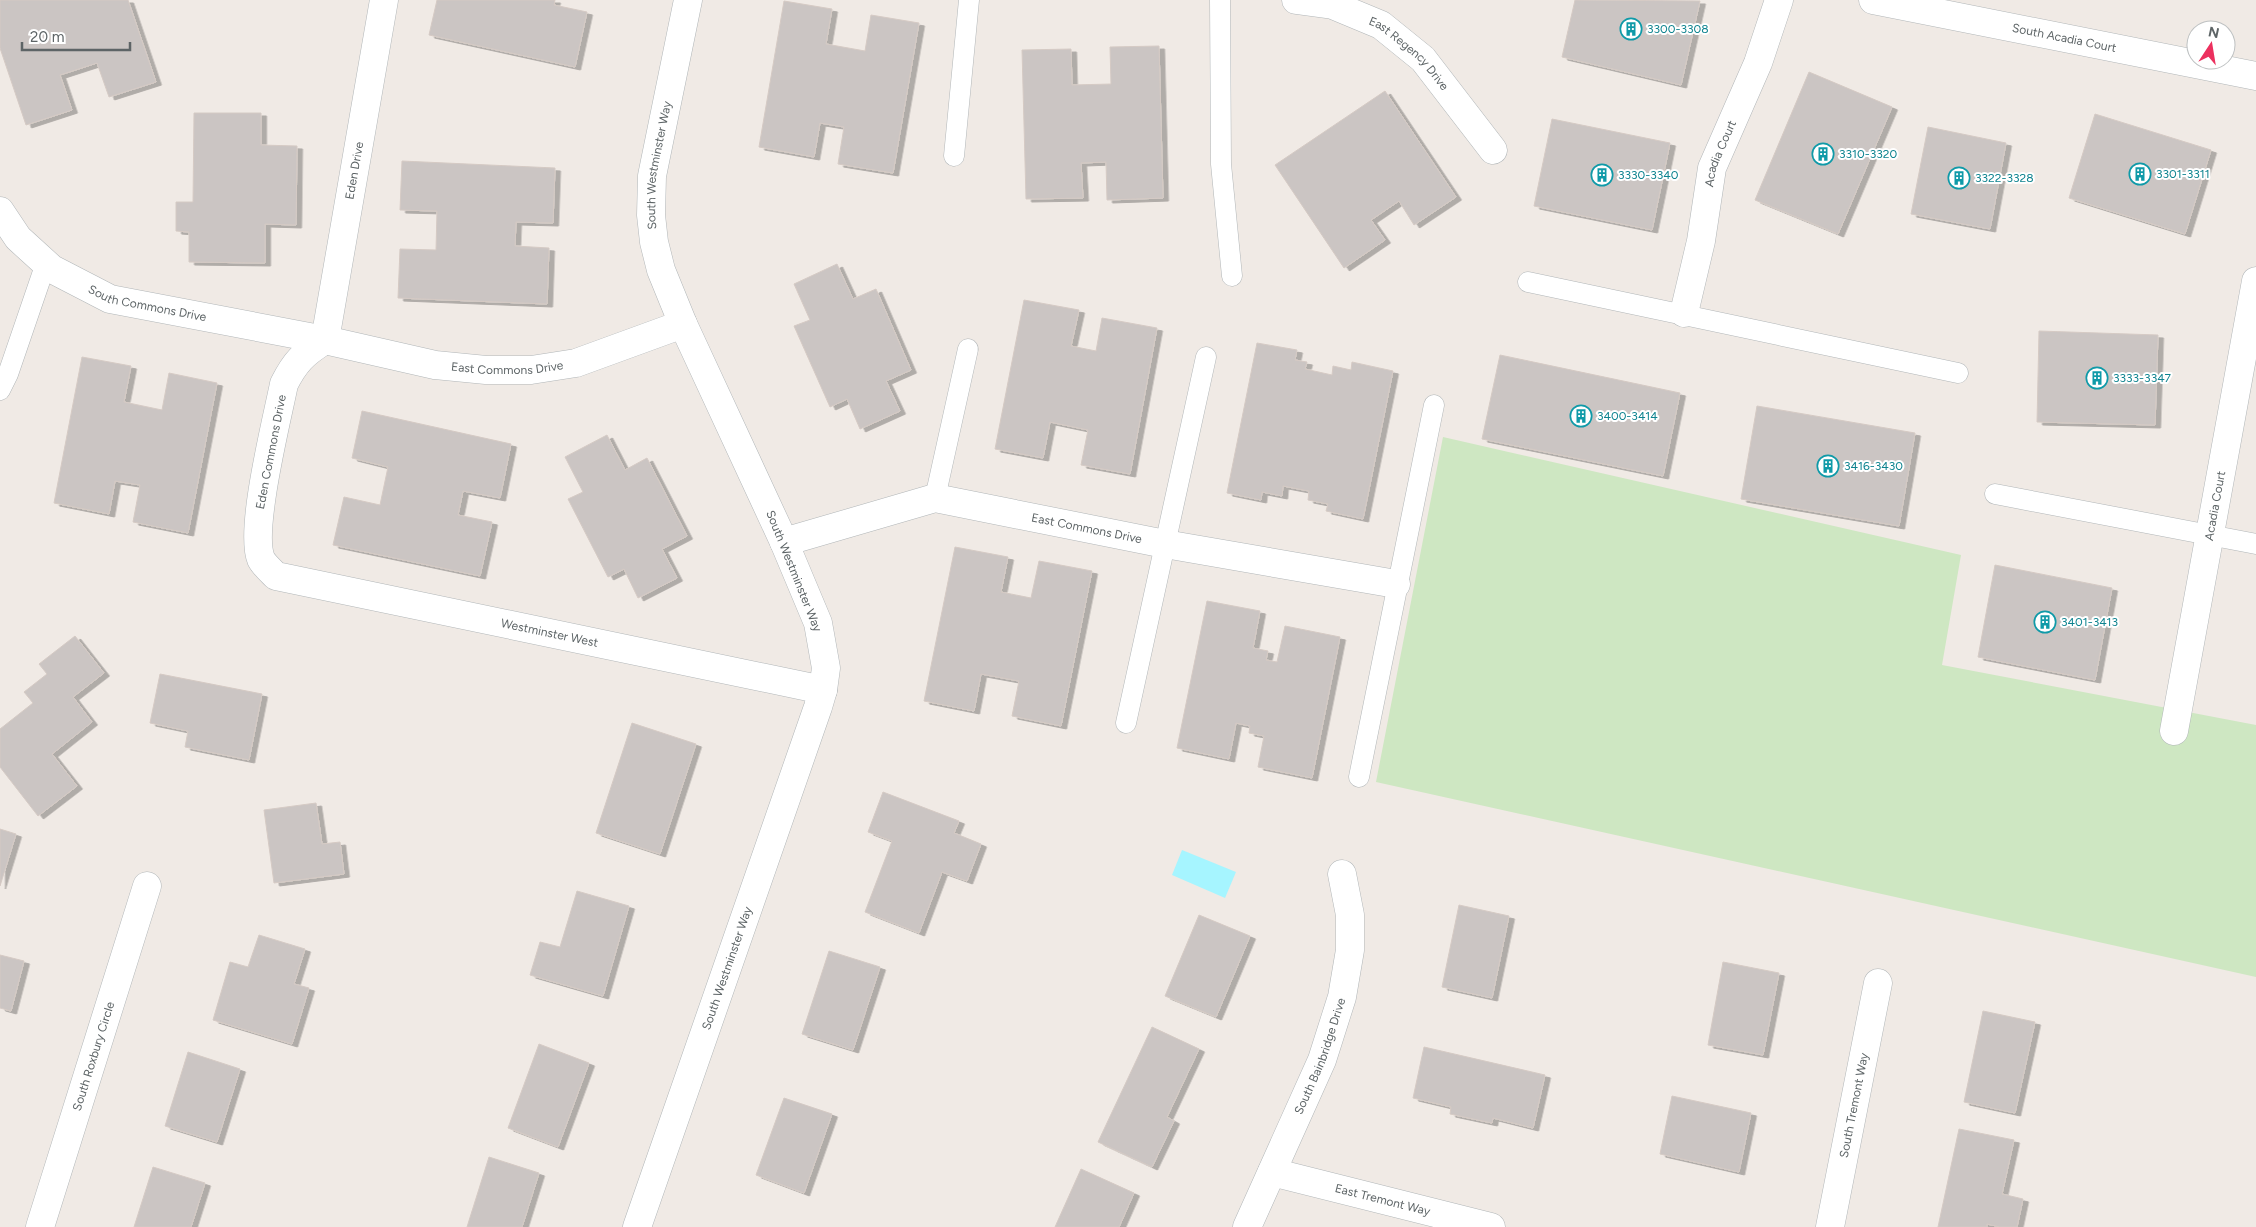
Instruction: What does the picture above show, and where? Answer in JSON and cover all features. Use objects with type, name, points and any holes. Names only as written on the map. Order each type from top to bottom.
[{"type":"street","name":"Eden Drive","points":[[325,340],[384,0]]},
{"type":"street","name":"South Westminster Way","points":[[637,1227],[823,690],[826,668],[818,623],[784,542],[683,324],[662,270],[654,242],[651,215],[652,176],[688,0]]},
{"type":"street","name":"East Regency Drive","points":[[1296,0],[1333,5],[1381,25],[1424,59],[1493,150]]},
{"type":"street","name":"Acadia Court","points":[[1684,313],[1701,241],[1712,168],[1758,63],[1780,0]]},
{"type":"street","name":"South Acadia Court","points":[[1873,0],[2256,76]]},
{"type":"street","name":"South Commons Drive","points":[[0,211],[18,238],[52,269],[110,299],[325,340]]},
{"type":"street","name":"Acadia Court","points":[[2174,731],[2256,281]]},
{"type":"street","name":"East Commons Drive","points":[[325,340],[435,365],[486,370],[530,370],[576,363],[683,324]]},
{"type":"street","name":"Eden Commons Drive","points":[[276,576],[262,559],[257,539],[259,514],[284,384],[293,365],[308,351],[325,340]]},
{"type":"street","name":"East Commons Drive","points":[[784,542],[935,498],[1165,544],[1396,584]]},
{"type":"street","name":"Westminster West","points":[[276,576],[823,690]]},
{"type":"street","name":"South Bainbridge Drive","points":[[1247,1227],[1322,1060],[1342,997],[1350,950],[1350,915],[1342,874]]},
{"type":"street","name":"South Roxbury Circle","points":[[40,1227],[147,886]]},
{"type":"street","name":"South Tremont Way","points":[[1830,1227],[1878,983]]},
{"type":"street","name":"East Tremont Way","points":[[1272,1172],[1491,1227]]},
{"type":"lane","points":[[954,156],[969,0]]},
{"type":"lane","points":[[1220,0],[1221,164],[1232,276]]},
{"type":"lane","points":[[0,390],[8,374],[46,263]]},
{"type":"lane","points":[[1528,282],[1684,313],[1958,373]]},
{"type":"lane","points":[[935,498],[968,349]]},
{"type":"lane","points":[[1126,723],[1206,357]]},
{"type":"lane","points":[[1359,777],[1396,584],[1434,405]]},
{"type":"lane","points":[[1995,494],[2256,544]]},
{"type":"green space","points":[[1443,437],[1961,555],[1942,665],[2256,725],[2256,977],[1376,782]]},
{"type":"water","points":[[1182,850],[1236,872],[1225,898],[1172,875]]},
{"type":"building","points":[[0,0],[128,0],[156,82],[109,97],[97,63],[60,75],[72,110],[26,125],[0,48]]},
{"type":"building","points":[[437,0],[555,0],[554,5],[587,12],[575,67],[429,35]]},
{"type":"building","name":"3300-3308","points":[[1575,0],[1700,1],[1681,85],[1562,57]]},
{"type":"building","points":[[784,1],[832,9],[826,44],[865,51],[871,15],[919,23],[893,173],[838,164],[844,127],[820,123],[814,157],[759,147]]},
{"type":"building","points":[[1159,46],[1163,198],[1107,200],[1106,162],[1081,163],[1083,198],[1026,199],[1022,50],[1071,49],[1072,85],[1111,84],[1110,47]]},
{"type":"building","name":"3310-3320","points":[[1809,72],[1892,107],[1838,234],[1755,200]]},
{"type":"building","points":[[1385,91],[1456,197],[1414,225],[1399,201],[1371,220],[1385,240],[1344,268],[1275,165]]},
{"type":"building","points":[[194,113],[261,113],[261,145],[297,146],[296,225],[265,224],[265,263],[189,262],[189,232],[176,231],[176,202],[193,202]]},
{"type":"building","name":"3301-3311","points":[[2095,114],[2211,150],[2185,234],[2069,198]]},
{"type":"building","name":"3330-3340","points":[[1552,119],[1670,143],[1652,230],[1534,206]]},
{"type":"building","name":"3322-3328","points":[[1928,127],[2006,143],[1990,229],[1911,214]]},
{"type":"building","points":[[402,161],[555,168],[553,223],[516,222],[515,246],[549,248],[547,304],[398,298],[400,249],[436,250],[437,211],[400,210]]},
{"type":"building","points":[[837,264],[853,299],[876,289],[911,370],[886,381],[900,411],[860,429],[847,399],[830,407],[794,326],[810,320],[794,284]]},
{"type":"building","points":[[1024,300],[1079,310],[1071,346],[1096,351],[1102,318],[1157,328],[1130,474],[1081,465],[1088,430],[1050,422],[1043,458],[995,449]]},
{"type":"building","name":"3333-3347","points":[[2039,331],[2158,335],[2155,425],[2037,422]]},
{"type":"building","points":[[1257,343],[1297,350],[1295,360],[1307,362],[1305,369],[1332,375],[1333,366],[1351,370],[1352,362],[1393,371],[1363,519],[1326,511],[1328,504],[1308,500],[1309,491],[1283,486],[1282,496],[1262,492],[1261,500],[1227,493]]},
{"type":"building","name":"3400-3414","points":[[1500,355],[1680,393],[1663,476],[1482,439]]},
{"type":"building","points":[[82,357],[131,366],[124,402],[162,410],[169,373],[217,383],[188,533],[133,522],[140,485],[115,481],[109,514],[54,503]]},
{"type":"building","name":"3416-3430","points":[[1757,406],[1915,433],[1899,526],[1741,499]]},
{"type":"building","points":[[362,411],[511,444],[500,498],[463,491],[458,515],[492,522],[480,576],[333,545],[344,497],[380,505],[388,467],[352,458]]},
{"type":"building","points":[[607,435],[625,470],[647,458],[687,536],[662,549],[677,578],[638,598],[624,569],[608,577],[568,499],[583,492],[565,457]]},
{"type":"building","points":[[955,547],[1008,557],[1001,592],[1031,598],[1039,561],[1092,571],[1061,726],[1012,716],[1019,681],[981,674],[974,711],[924,701]]},
{"type":"building","name":"3401-3413","points":[[1995,565],[2112,588],[2095,680],[1978,657]]},
{"type":"building","points":[[1207,601],[1260,611],[1253,648],[1268,651],[1266,660],[1277,662],[1285,626],[1340,637],[1312,778],[1258,767],[1264,736],[1249,733],[1250,726],[1236,723],[1229,759],[1177,748]]},
{"type":"building","points":[[75,636],[104,673],[73,697],[92,722],[52,754],[77,786],[38,816],[0,767],[0,729],[33,703],[24,692],[47,674],[39,664]]},
{"type":"building","points":[[160,674],[262,694],[249,760],[185,747],[188,731],[150,723]]},
{"type":"building","points":[[632,723],[696,744],[660,854],[596,833]]},
{"type":"building","points":[[883,792],[959,821],[954,833],[981,844],[967,881],[942,872],[919,933],[865,912],[892,841],[868,832]]},
{"type":"building","points":[[316,803],[322,844],[340,842],[344,874],[274,883],[264,810]]},
{"type":"building","points":[[0,829],[16,834],[0,886]]},
{"type":"building","points":[[577,891],[629,906],[603,996],[530,975],[540,942],[560,947]]},
{"type":"building","points":[[1459,905],[1509,916],[1492,998],[1442,987]]},
{"type":"building","points":[[1199,915],[1250,936],[1216,1017],[1165,996]]},
{"type":"building","points":[[259,935],[305,949],[294,984],[309,988],[292,1044],[213,1020],[230,962],[248,967]]},
{"type":"building","points":[[829,951],[880,967],[853,1050],[802,1034]]},
{"type":"building","points":[[0,955],[24,961],[11,1011],[0,1008]]},
{"type":"building","points":[[1723,962],[1779,973],[1763,1055],[1708,1045]]},
{"type":"building","points":[[1983,1011],[2035,1022],[2015,1113],[1964,1102]]},
{"type":"building","points":[[1152,1027],[1199,1049],[1167,1117],[1174,1121],[1152,1167],[1098,1142]]},
{"type":"building","points":[[539,1044],[589,1063],[558,1147],[508,1128]]},
{"type":"building","points":[[1424,1047],[1545,1075],[1533,1128],[1493,1118],[1492,1123],[1450,1114],[1451,1107],[1413,1098]]},
{"type":"building","points":[[188,1052],[240,1069],[217,1142],[165,1126]]},
{"type":"building","points":[[1672,1096],[1751,1113],[1739,1172],[1660,1154]]},
{"type":"building","points":[[784,1098],[832,1114],[804,1193],[756,1175]]},
{"type":"building","points":[[1959,1129],[2014,1140],[2002,1194],[2023,1199],[2017,1227],[2000,1227],[1987,1224],[1987,1227],[1938,1227]]},
{"type":"building","points":[[489,1157],[539,1173],[522,1227],[467,1227]]},
{"type":"building","points":[[153,1167],[205,1183],[191,1227],[134,1227]]},
{"type":"building","points":[[1081,1169],[1134,1193],[1119,1227],[1055,1227]]},
{"type":"place","name":"3300-3308","points":[[1631,29]]},
{"type":"place","name":"3310-3320","points":[[1823,154]]},
{"type":"place","name":"3301-3311","points":[[2140,174]]},
{"type":"place","name":"3330-3340","points":[[1602,175]]},
{"type":"place","name":"3322-3328","points":[[1959,178]]},
{"type":"place","name":"3333-3347","points":[[2097,378]]},
{"type":"place","name":"3400-3414","points":[[1581,416]]},
{"type":"place","name":"3416-3430","points":[[1828,466]]},
{"type":"place","name":"3401-3413","points":[[2045,622]]}]
